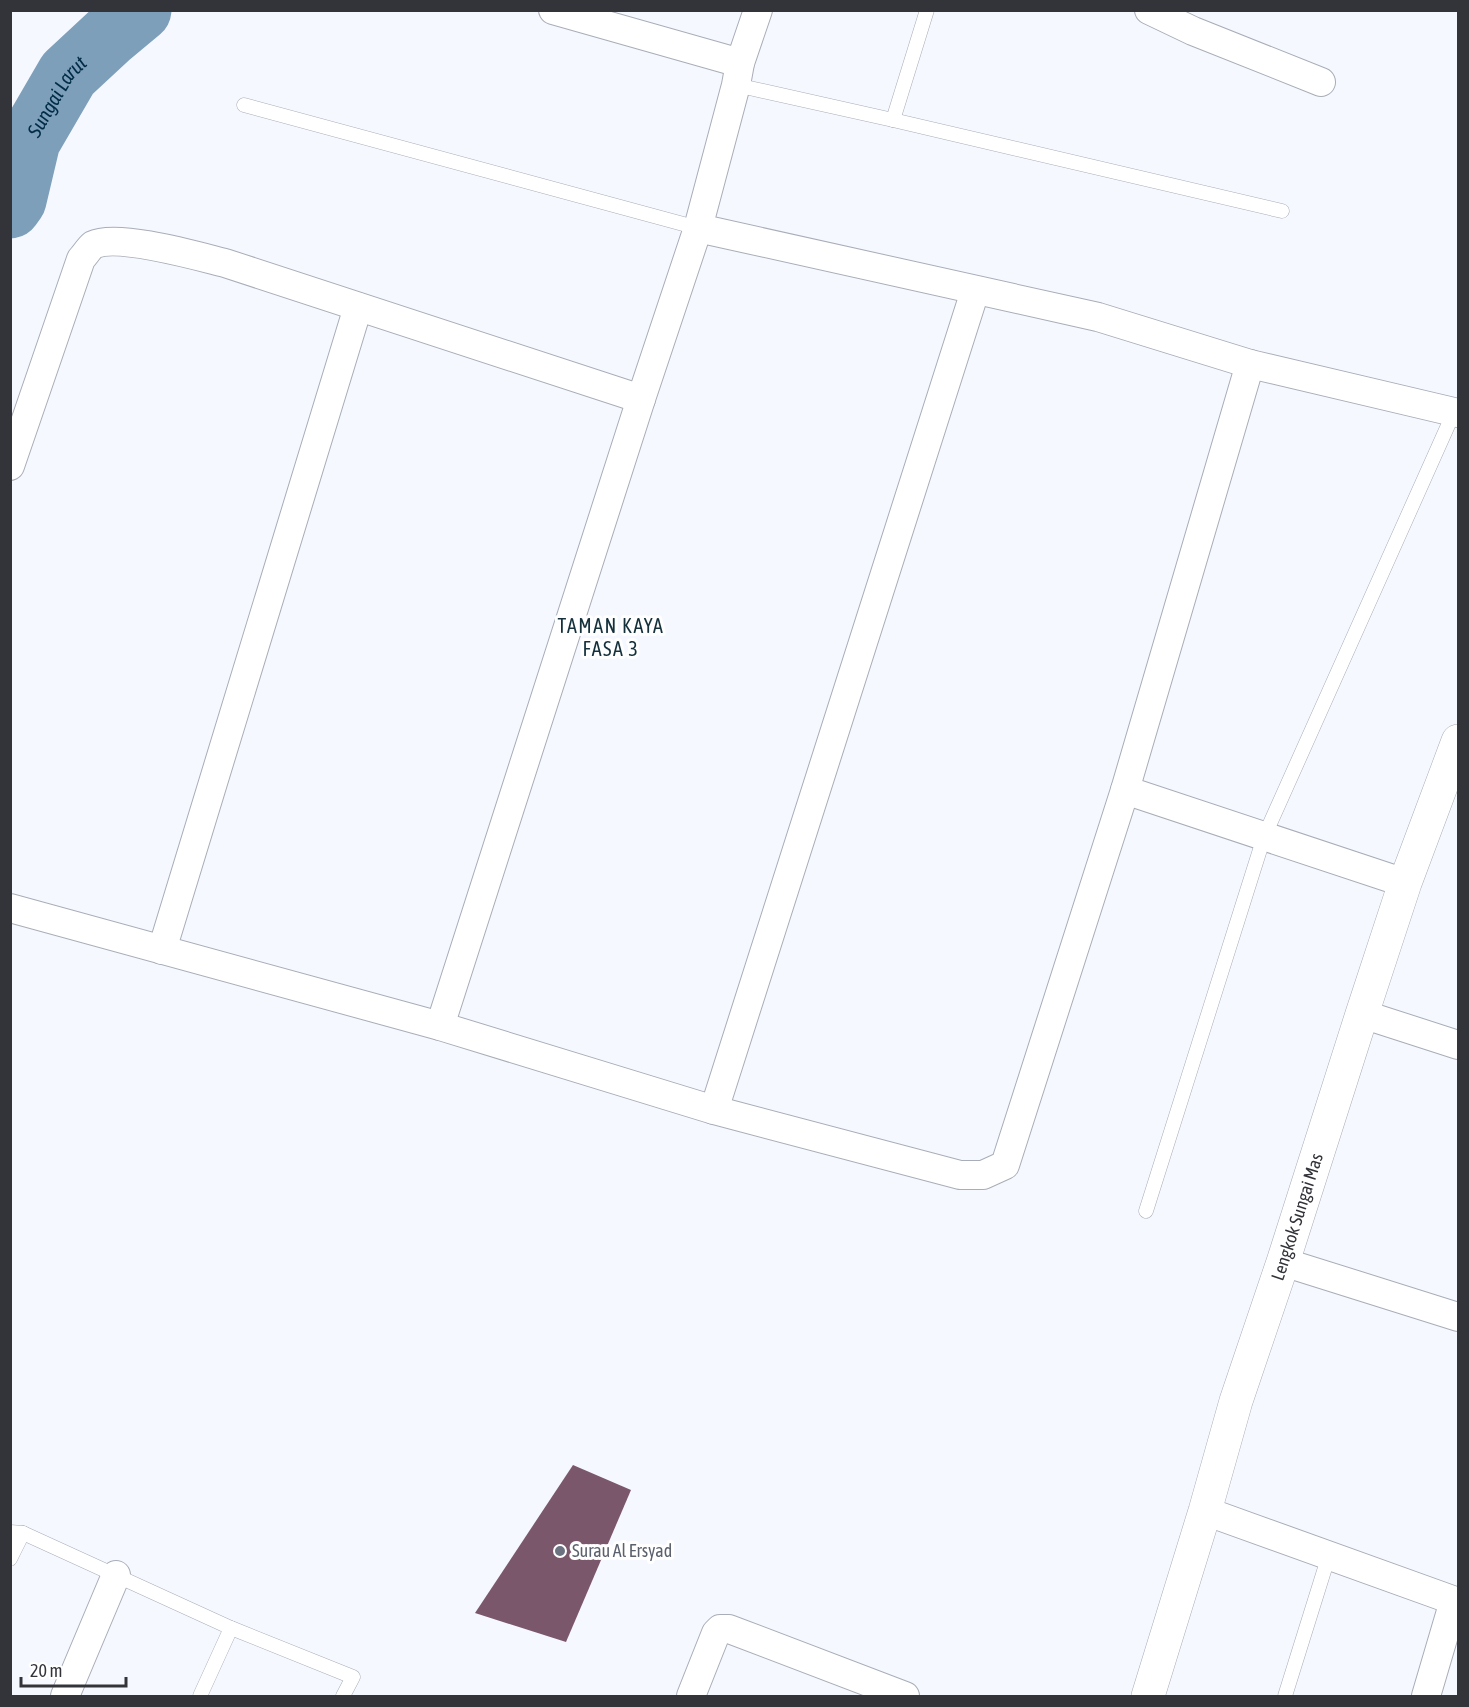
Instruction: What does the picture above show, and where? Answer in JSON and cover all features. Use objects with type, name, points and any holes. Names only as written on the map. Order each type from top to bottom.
[{"type":"street","points":[[553,10],[588,15],[738,74]]},
{"type":"street","points":[[440,1026],[698,228],[738,74],[758,10]]},
{"type":"street","points":[[1149,10],[1192,31],[1321,82]]},
{"type":"street","points":[[698,228],[1098,317],[1250,364],[1456,413]]},
{"type":"street","points":[[10,466],[81,259],[93,246],[117,241],[168,249],[225,263],[641,399]]},
{"type":"street","points":[[714,1110],[975,291]]},
{"type":"street","points":[[162,950],[358,307]]},
{"type":"street","points":[[10,908],[440,1026],[714,1110],[960,1175],[983,1174],[1005,1165],[1125,790],[1250,364]]},
{"type":"street","name":"Lengkok Sungai Mas","points":[[1148,1696],[1236,1401],[1405,883],[1458,741]]},
{"type":"street","points":[[1125,790],[1405,883]]},
{"type":"street","points":[[1362,1014],[1458,1045]]},
{"type":"street","points":[[1283,1262],[1458,1317]]},
{"type":"street","points":[[1205,1510],[1456,1601],[1426,1696]]},
{"type":"street","points":[[65,1696],[116,1575]]},
{"type":"street","points":[[691,1696],[716,1633],[720,1629],[729,1629],[905,1696]]},
{"type":"lane","points":[[893,120],[927,10]]},
{"type":"lane","points":[[738,74],[893,120],[1282,211]]},
{"type":"lane","points":[[244,105],[698,228]]},
{"type":"lane","points":[[1146,1211],[1264,837],[1456,413]]},
{"type":"lane","points":[[10,1559],[17,1533],[231,1628],[353,1677],[343,1696]]},
{"type":"lane","points":[[1284,1696],[1329,1555]]},
{"type":"lane","points":[[200,1696],[231,1628]]},
{"type":"building","name":"Surau Al Ersyad","points":[[573,1465],[631,1490],[566,1642],[475,1613]]},
{"type":"waterway","name":"Sungai Larut","points":[[10,207],[15,200],[29,141],[68,74],[140,10]]},
{"type":"place","name":"Surau Al Ersyad","points":[[560,1551]]},
{"type":"district","name":"TAMAN KAYA FASA 3","points":[[611,638]]}]
